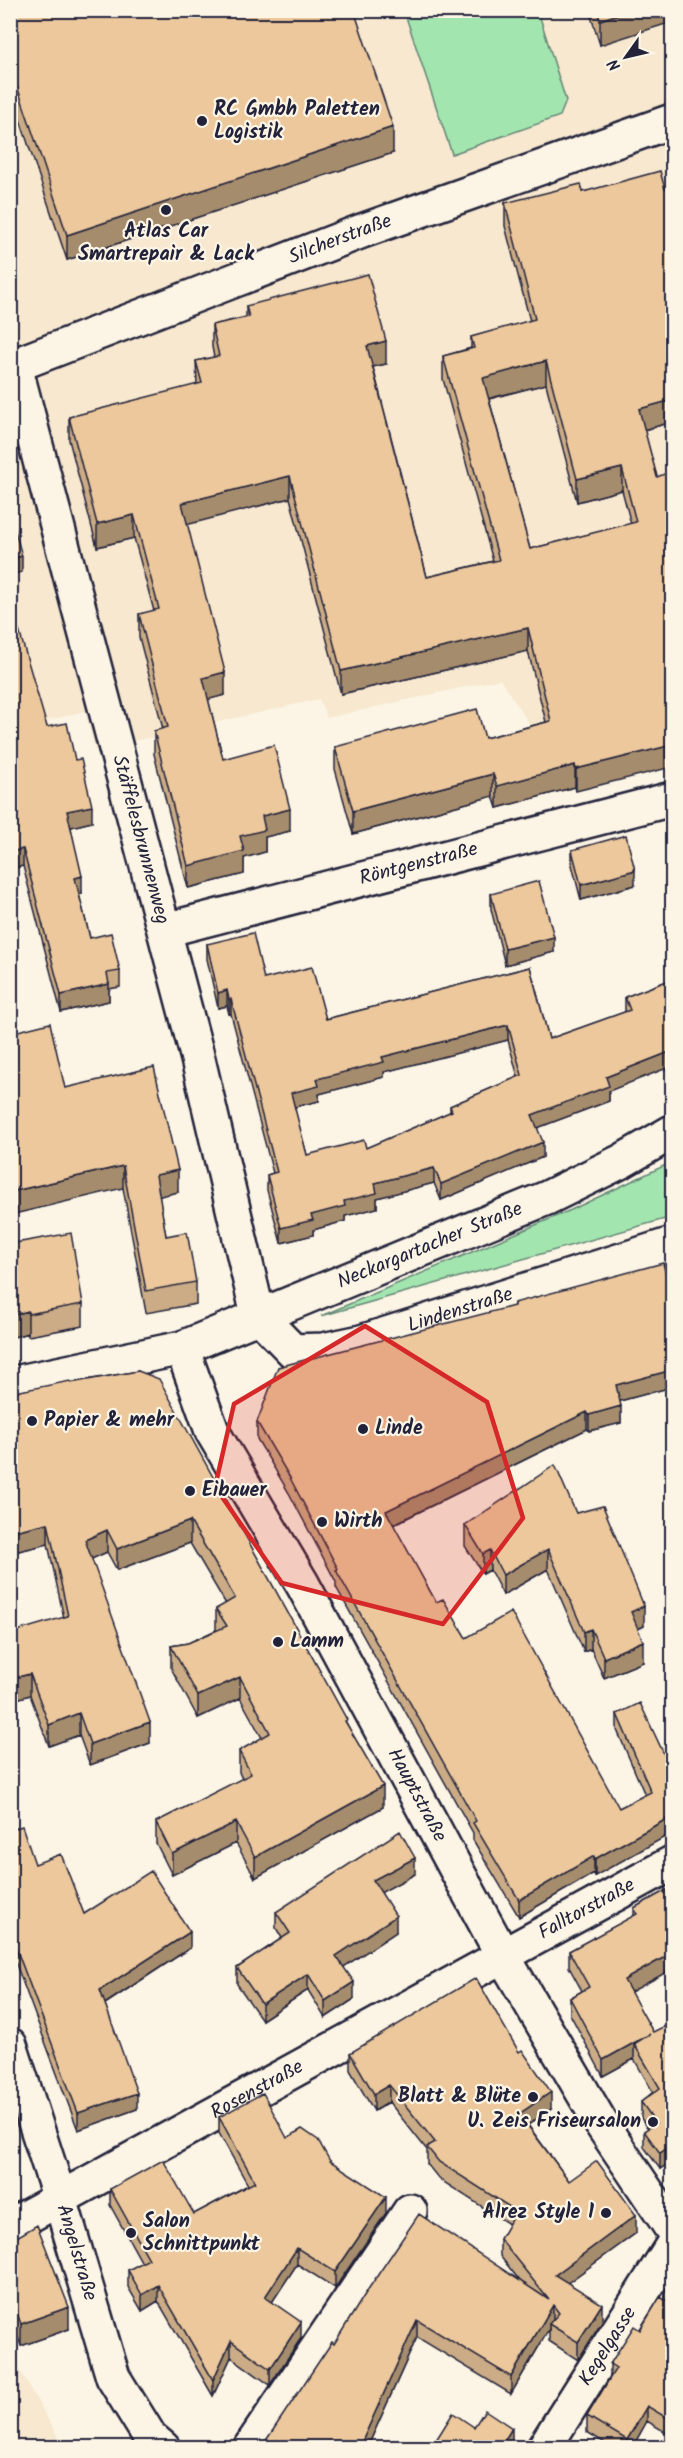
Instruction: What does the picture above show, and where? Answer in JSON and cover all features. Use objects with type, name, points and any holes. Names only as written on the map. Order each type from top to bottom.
[{"type":"street","name":"Silcherstraße","points":[[13,366],[362,231],[672,121]]},
{"type":"street","name":"Stäffelesbrunnenweg","points":[[13,366],[165,930],[258,1315]]},
{"type":"street","name":"Röntgenstraße","points":[[165,930],[672,799]]},
{"type":"street","name":"Neckargartacher Straße","points":[[10,1384],[182,1348],[547,1198],[622,1161],[672,1132]]},
{"type":"street","name":"Lindenstraße","points":[[258,1315],[293,1351],[323,1350],[361,1342],[672,1244]]},
{"type":"street","name":"Hauptstraße","points":[[182,1348],[212,1431],[303,1586],[503,1956],[602,2125],[672,2229]]},
{"type":"street","name":"Falltorstraße","points":[[503,1956],[672,1863]]},
{"type":"street","name":"Rosenstraße","points":[[10,2226],[503,1956]]},
{"type":"street","name":"Angelstraße","points":[[10,2045],[60,2199],[113,2377],[150,2437],[163,2448]]},
{"type":"street","points":[[249,2448],[410,2211]]},
{"type":"street","name":"Kegelgasse","points":[[544,2448],[672,2246]]},
{"type":"highlighted area","points":[[365,1326],[487,1402],[523,1518],[443,1624],[282,1583],[215,1487],[234,1404]]},
{"type":"shaded area","points":[[11,11],[672,11],[672,688],[530,725],[500,679],[327,718],[319,699],[95,750],[85,711],[11,730]]},
{"type":"shaded area","points":[[11,2355],[64,2447],[11,2447]]},
{"type":"green space","points":[[404,11],[538,11],[566,101],[560,116],[452,154]]},
{"type":"green space","points":[[672,1162],[672,1217],[321,1316],[571,1210]]},
{"type":"building","name":"RC Gmbh Paletten Logistik","points":[[10,10],[354,10],[393,127],[67,235],[10,65]]},
{"type":"building","points":[[597,10],[630,10],[600,20]]},
{"type":"building","points":[[660,171],[665,189],[672,187],[672,400],[639,409],[657,477],[672,471],[672,745],[576,769],[575,765],[497,786],[493,774],[353,811],[335,747],[477,709],[485,738],[551,721],[528,628],[341,671],[290,476],[182,503],[225,672],[203,678],[223,759],[274,745],[290,809],[262,816],[265,830],[240,836],[244,851],[188,866],[154,731],[168,727],[139,614],[159,609],[134,515],[97,524],[69,417],[202,383],[196,361],[219,356],[212,325],[249,317],[246,306],[368,274],[386,341],[367,346],[427,577],[499,560],[443,356],[474,348],[471,337],[535,319],[505,203],[581,184],[583,192]],"holes":[[[546,361],[577,479],[622,468],[636,522],[530,549],[483,378]]]},
{"type":"building","points":[[10,513],[22,556],[10,559]]},
{"type":"building","points":[[16,620],[47,727],[67,723],[75,760],[81,759],[92,806],[67,811],[82,876],[75,878],[90,938],[111,933],[120,971],[107,973],[109,984],[61,995],[23,849],[10,852],[10,622]]},
{"type":"building","points":[[626,835],[635,870],[581,885],[572,850]]},
{"type":"building","points":[[539,881],[554,937],[505,949],[491,894]]},
{"type":"building","points":[[253,933],[264,979],[312,967],[326,1019],[530,967],[549,1039],[630,1010],[625,997],[672,979],[672,1051],[606,1077],[609,1086],[532,1115],[543,1142],[441,1184],[434,1168],[375,1183],[377,1193],[344,1201],[345,1206],[311,1215],[313,1220],[281,1228],[267,1175],[277,1172],[231,999],[229,999],[227,990],[218,993],[207,944]],"holes":[[[508,1025],[522,1075],[450,1106],[452,1111],[366,1148],[364,1140],[307,1155],[291,1093],[319,1086],[317,1079],[384,1062],[382,1057]]]},
{"type":"building","points":[[50,1023],[65,1088],[154,1067],[178,1170],[156,1175],[166,1236],[187,1232],[196,1282],[146,1291],[123,1166],[10,1192],[10,1033]]},
{"type":"building","points":[[71,1233],[83,1304],[28,1314],[28,1311],[10,1316],[10,1244]]},
{"type":"building","points":[[663,1263],[672,1298],[672,1370],[616,1385],[621,1406],[589,1415],[587,1412],[386,1511],[436,1602],[443,1599],[466,1638],[511,1612],[619,1808],[651,1792],[617,1714],[640,1703],[670,1767],[672,1766],[672,1816],[595,1859],[594,1856],[519,1900],[473,1823],[476,1821],[336,1570],[338,1569],[289,1476],[257,1422],[278,1367],[514,1306],[514,1303]]},
{"type":"building","points":[[138,1371],[159,1379],[347,1720],[345,1721],[383,1786],[255,1857],[236,1822],[172,1854],[156,1822],[251,1774],[239,1751],[270,1733],[240,1677],[198,1696],[171,1646],[188,1643],[227,1626],[216,1609],[235,1598],[190,1521],[117,1549],[107,1530],[85,1540],[150,1722],[90,1744],[79,1713],[49,1725],[30,1674],[10,1679],[10,1633],[68,1616],[48,1523],[10,1532],[10,1393]]},
{"type":"building","points":[[555,1465],[576,1513],[603,1506],[644,1606],[631,1612],[643,1641],[604,1658],[591,1629],[584,1632],[548,1549],[503,1575],[490,1550],[483,1554],[465,1525]]},
{"type":"building","points":[[22,1826],[35,1864],[61,1854],[84,1914],[151,1871],[190,1932],[100,1990],[137,2093],[78,2113],[10,1932],[10,1830]]},
{"type":"building","points":[[400,1831],[415,1858],[373,1880],[396,1916],[336,1956],[354,1982],[325,2001],[308,1974],[262,2004],[237,1968],[290,1933],[276,1912]]},
{"type":"building","points":[[672,1887],[672,1953],[624,1980],[653,2032],[665,2026],[672,2039],[672,2145],[660,2153],[644,2131],[656,2123],[641,2102],[660,2088],[634,2044],[650,2034],[603,2060],[570,1998],[589,1987],[569,1951],[637,1914],[634,1908]]},
{"type":"building","points":[[476,1978],[519,2052],[522,2050],[551,2092],[519,2114],[569,2181],[597,2161],[636,2215],[555,2275],[602,2304],[578,2342],[549,2324],[559,2313],[553,2305],[511,2377],[417,2320],[359,2448],[261,2448],[332,2342],[334,2344],[419,2214],[549,2300],[500,2239],[516,2211],[439,2162],[427,2147],[435,2142],[389,2085],[374,2094],[350,2053]]},
{"type":"building","points":[[263,2093],[287,2138],[302,2129],[318,2140],[330,2161],[386,2197],[335,2272],[297,2248],[265,2297],[301,2322],[270,2369],[231,2341],[213,2380],[158,2285],[142,2295],[128,2270],[149,2259],[110,2189],[163,2160],[194,2214],[255,2182],[219,2117]]},
{"type":"building","points":[[37,2225],[69,2307],[21,2324],[12,2299],[10,2300],[10,2241]]},
{"type":"building","points":[[660,2297],[672,2304],[672,2421],[647,2406],[627,2440],[587,2416],[616,2368],[610,2364],[634,2326],[640,2330]]},
{"type":"building","points":[[485,2410],[512,2428],[500,2448],[431,2448],[453,2413],[474,2427]]},
{"type":"building","points":[[10,2431],[20,2448],[10,2448]]},
{"type":"place","name":"RC Gmbh Paletten Logistik","points":[[202,121]]},
{"type":"place","name":"Atlas Car Smartrepair & Lack","points":[[166,210]]},
{"type":"place","name":"Papier & mehr","points":[[32,1421]]},
{"type":"place","name":"Linde","points":[[363,1429]]},
{"type":"place","name":"Eibauer","points":[[190,1491]]},
{"type":"place","name":"Wirth","points":[[322,1522]]},
{"type":"place","name":"Lamm","points":[[278,1642]]},
{"type":"place","name":"Blatt & Blüte","points":[[533,2097]]},
{"type":"place","name":"U. Zeis Friseursalon","points":[[653,2122]]},
{"type":"place","name":"Alrez Style 1","points":[[606,2213]]},
{"type":"place","name":"Salon Schnittpunkt","points":[[131,2233]]}]
